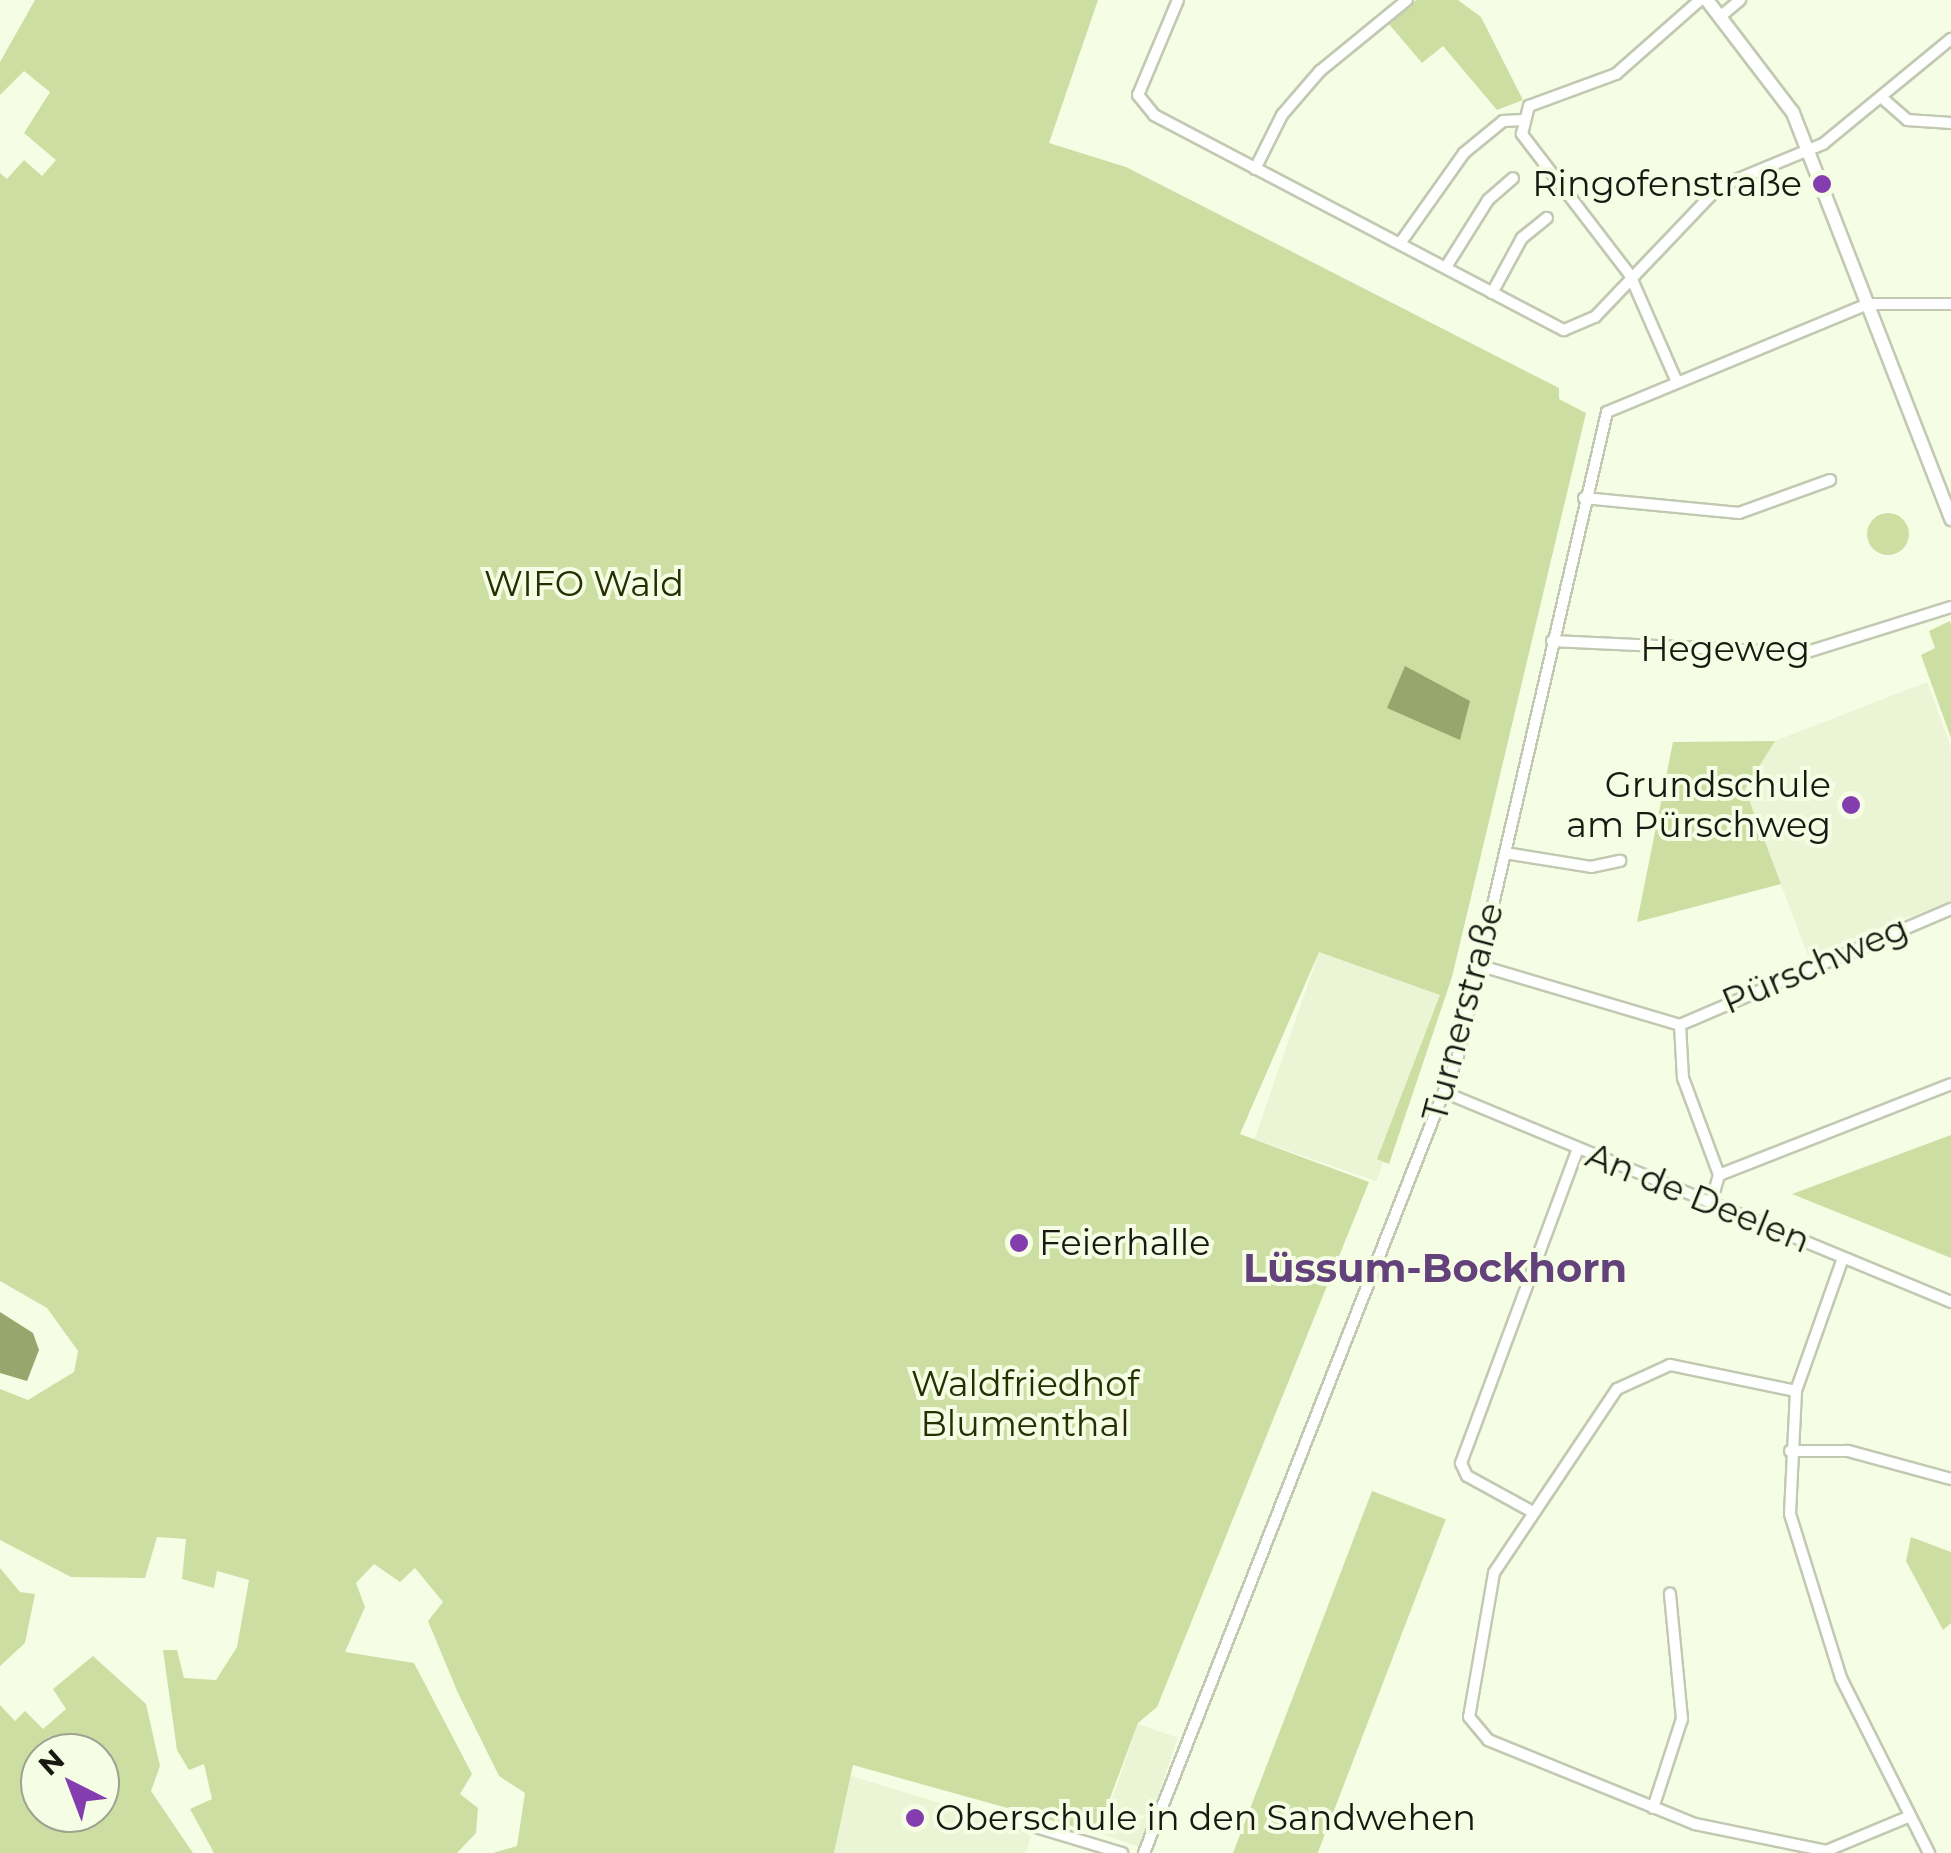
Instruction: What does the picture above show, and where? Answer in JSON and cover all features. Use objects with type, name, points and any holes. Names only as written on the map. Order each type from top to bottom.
[{"type":"main road","points":[[1703,0],[1721,16],[1780,90],[1809,149],[1951,519]]},
{"type":"street","points":[[1178,0],[1138,95],[1154,116],[1564,330],[1595,317],[1630,275],[1729,180],[1809,149],[1881,98],[1951,40]]},
{"type":"street","points":[[1255,169],[1282,116],[1320,71],[1407,0]]},
{"type":"street","points":[[1676,380],[1630,275],[1526,147],[1524,120],[1529,106],[1616,74],[1703,0]]},
{"type":"street","points":[[1721,16],[1740,0]]},
{"type":"street","points":[[1881,98],[1907,120],[1951,122]]},
{"type":"street","points":[[1401,242],[1464,153],[1503,121],[1524,120]]},
{"type":"street","points":[[1446,267],[1514,178]]},
{"type":"street","points":[[1492,292],[1522,238],[1547,218]]},
{"type":"street","points":[[1868,304],[1951,304]]},
{"type":"street","name":"Turnerstraße","points":[[1144,1853],[1446,1093],[1481,966],[1584,498],[1607,412],[1676,380],[1868,304]]},
{"type":"street","points":[[1584,498],[1739,513],[1830,480]]},
{"type":"street","name":"Hegeweg","points":[[1552,641],[1804,652],[1951,607]]},
{"type":"street","points":[[1505,853],[1591,867],[1620,861]]},
{"type":"street","name":"Pürschweg","points":[[1481,966],[1680,1025],[1951,908]]},
{"type":"street","name":"Pürschweg","points":[[1680,1025],[1683,1078],[1719,1175]]},
{"type":"street","points":[[1711,1203],[1719,1175],[1951,1084]]},
{"type":"street","name":"An de Deelen","points":[[1446,1093],[1951,1302]]},
{"type":"street","points":[[1531,1512],[1461,1464],[1578,1149]]},
{"type":"street","points":[[1843,1258],[1796,1391],[1790,1451],[1798,1554],[1841,1678],[1929,1853]]},
{"type":"street","points":[[1796,1391],[1680,1366],[1644,1371],[1609,1399],[1531,1512],[1487,1592],[1469,1717],[1488,1740],[1652,1808],[1826,1852],[1910,1816]]},
{"type":"street","points":[[1790,1451],[1848,1451],[1951,1480]]},
{"type":"street","points":[[1652,1808],[1682,1719],[1670,1594]]},
{"type":"street","points":[[1012,1820],[1122,1853]]},
{"type":"shaded area","points":[[1405,666],[1470,701],[1460,740],[1387,708]]},
{"type":"shaded area","name":"Grundschule am Pürschweg","points":[[1927,682],[1951,747],[1951,901],[1808,956],[1745,789],[1775,741]]},
{"type":"shaded area","points":[[1319,952],[1441,994],[1377,1181],[1255,1139]]},
{"type":"shaded area","points":[[0,1312],[33,1333],[39,1350],[27,1381],[0,1373]]},
{"type":"shaded area","points":[[1138,1724],[1178,1738],[1140,1847],[1100,1834]]},
{"type":"shaded area","name":"Oberschule in den Sandwehen","points":[[851,1776],[1003,1822],[1031,1836],[1026,1853],[834,1853]]},
{"type":"green space","name":"WIFO Wald","points":[[35,0],[1098,0],[1049,143],[1126,167],[1559,388],[1559,399],[1586,413],[1452,977],[1389,1164],[1377,1159],[1440,995],[1319,952],[1240,1134],[1369,1182],[1157,1707],[1138,1723],[1097,1833],[853,1765],[834,1853],[493,1853],[517,1846],[525,1793],[499,1776],[458,1693],[428,1621],[443,1602],[415,1568],[400,1582],[374,1564],[356,1583],[365,1607],[345,1652],[414,1663],[472,1774],[460,1794],[478,1808],[476,1833],[457,1853],[214,1853],[190,1809],[212,1799],[204,1764],[189,1770],[177,1750],[163,1650],[177,1650],[184,1678],[216,1680],[237,1647],[249,1580],[217,1571],[214,1588],[182,1579],[186,1539],[157,1537],[145,1578],[71,1577],[0,1540],[0,1389],[28,1400],[74,1372],[78,1351],[47,1308],[0,1281],[0,173],[7,179],[24,160],[42,176],[56,160],[24,133],[50,92],[24,71],[0,95],[0,62]]},
{"type":"green space","points":[[1416,0],[1458,0],[1481,17],[1523,100],[1497,110],[1443,46],[1422,63],[1388,23]]},
{"type":"green space","points":[[1888,513],[1903,519],[1909,534],[1903,549],[1888,555],[1873,549],[1867,534],[1873,519]]},
{"type":"green space","points":[[1950,621],[1951,738],[1921,655],[1935,648],[1929,631]]},
{"type":"green space","points":[[1775,741],[1745,789],[1781,884],[1637,922],[1673,742]]},
{"type":"green space","points":[[1951,1135],[1951,1258],[1792,1194]]},
{"type":"green space","points":[[1372,1491],[1446,1519],[1318,1853],[1233,1853]]},
{"type":"green space","points":[[1911,1537],[1951,1552],[1951,1623],[1943,1630],[1906,1561]]},
{"type":"green space","points":[[0,1568],[20,1592],[35,1594],[25,1643],[0,1666]]},
{"type":"green space","points":[[93,1656],[146,1704],[160,1766],[151,1791],[193,1853],[0,1853],[0,1705],[15,1721],[25,1711],[43,1729],[66,1709],[53,1689]]},
{"type":"place","name":"Ringofenstraße","points":[[1822,184]]},
{"type":"place","name":"Grundschule am Pürschweg","points":[[1851,805]]},
{"type":"place","name":"Feierhalle","points":[[1019,1243]]},
{"type":"place","name":"Oberschule in den Sandwehen","points":[[915,1818]]},
{"type":"district","name":"Lüssum-Bockhorn","points":[[1435,1268]]},
{"type":"park label","name":"Waldfriedhof Blumenthal","points":[[1025,1404]]}]
